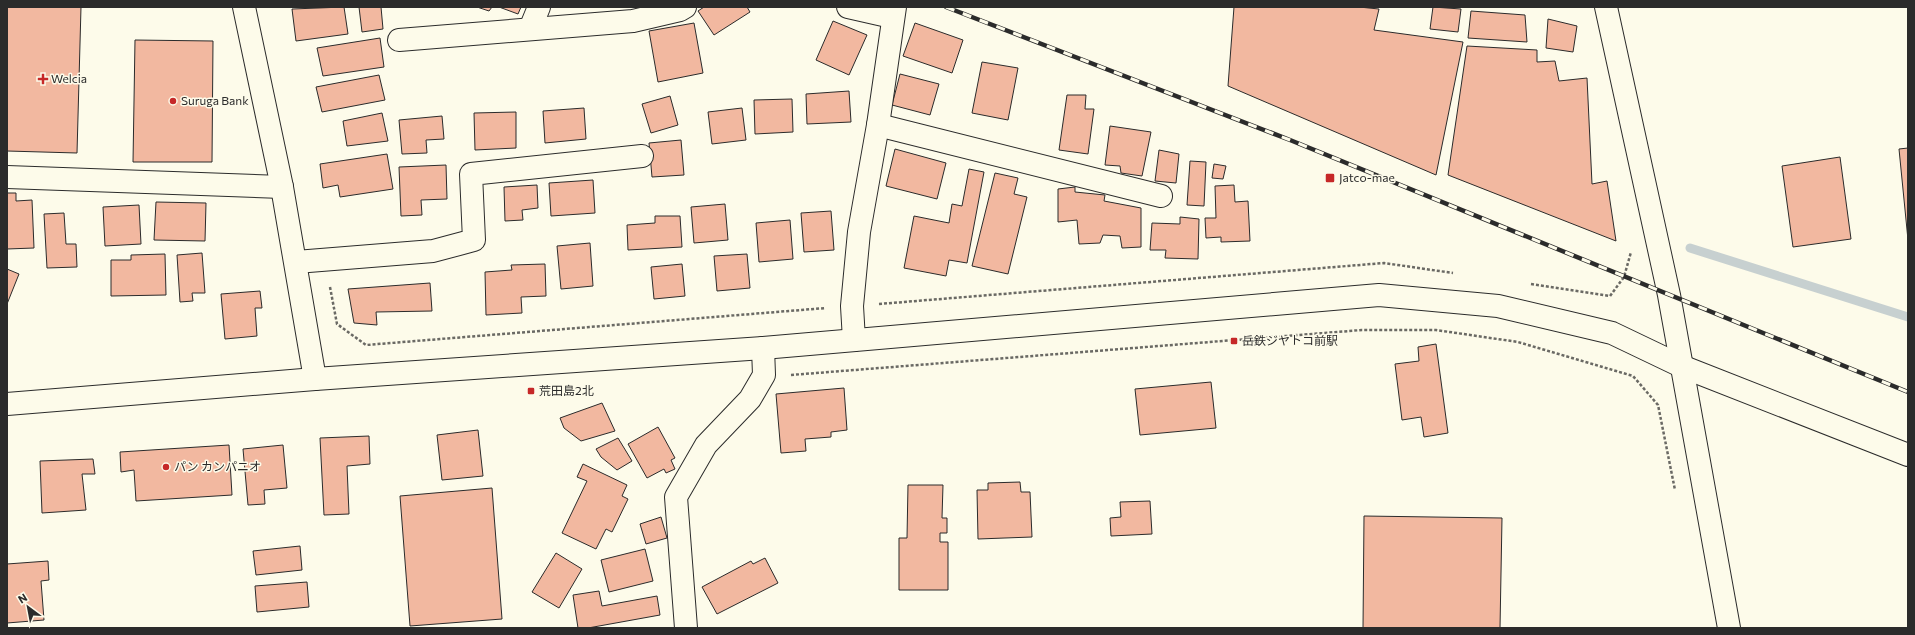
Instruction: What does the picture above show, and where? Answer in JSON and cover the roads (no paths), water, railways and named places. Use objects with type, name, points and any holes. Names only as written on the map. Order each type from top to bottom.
[{"type":"street","points":[[244,7],[282,187],[315,378]]},
{"type":"street","points":[[530,28],[540,7]]},
{"type":"street","points":[[399,40],[633,20],[680,10],[685,7]]},
{"type":"street","points":[[848,7],[893,12],[878,125],[859,232],[852,306],[854,340]]},
{"type":"street","points":[[1606,7],[1669,295],[1730,628]]},
{"type":"street","points":[[878,125],[1161,196]]},
{"type":"street","points":[[296,262],[433,251],[474,240],[471,174],[642,156]]},
{"type":"street","points":[[7,177],[282,187]]},
{"type":"street","points":[[7,404],[315,378],[763,348],[1379,295],[1498,306],[1612,334],[1681,366],[1908,455]]},
{"type":"street","points":[[686,628],[676,497],[706,445],[750,399],[764,375],[763,348]]},
{"type":"waterway","points":[[1690,248],[1908,317]]},
{"type":"railway","points":[[946,7],[1290,140],[1908,392]]},
{"type":"place","name":"Welcia","points":[[43,79]]},
{"type":"place","name":"Suruga Bank","points":[[173,101]]},
{"type":"place","name":"Jatco-mae","points":[[1330,178]]},
{"type":"place","name":"岳鉄ジヤトコ前駅","points":[[1234,341]]},
{"type":"place","name":"荒田島2北","points":[[531,391]]},
{"type":"place","name":"パン カンパニオ","points":[[166,467]]}]
